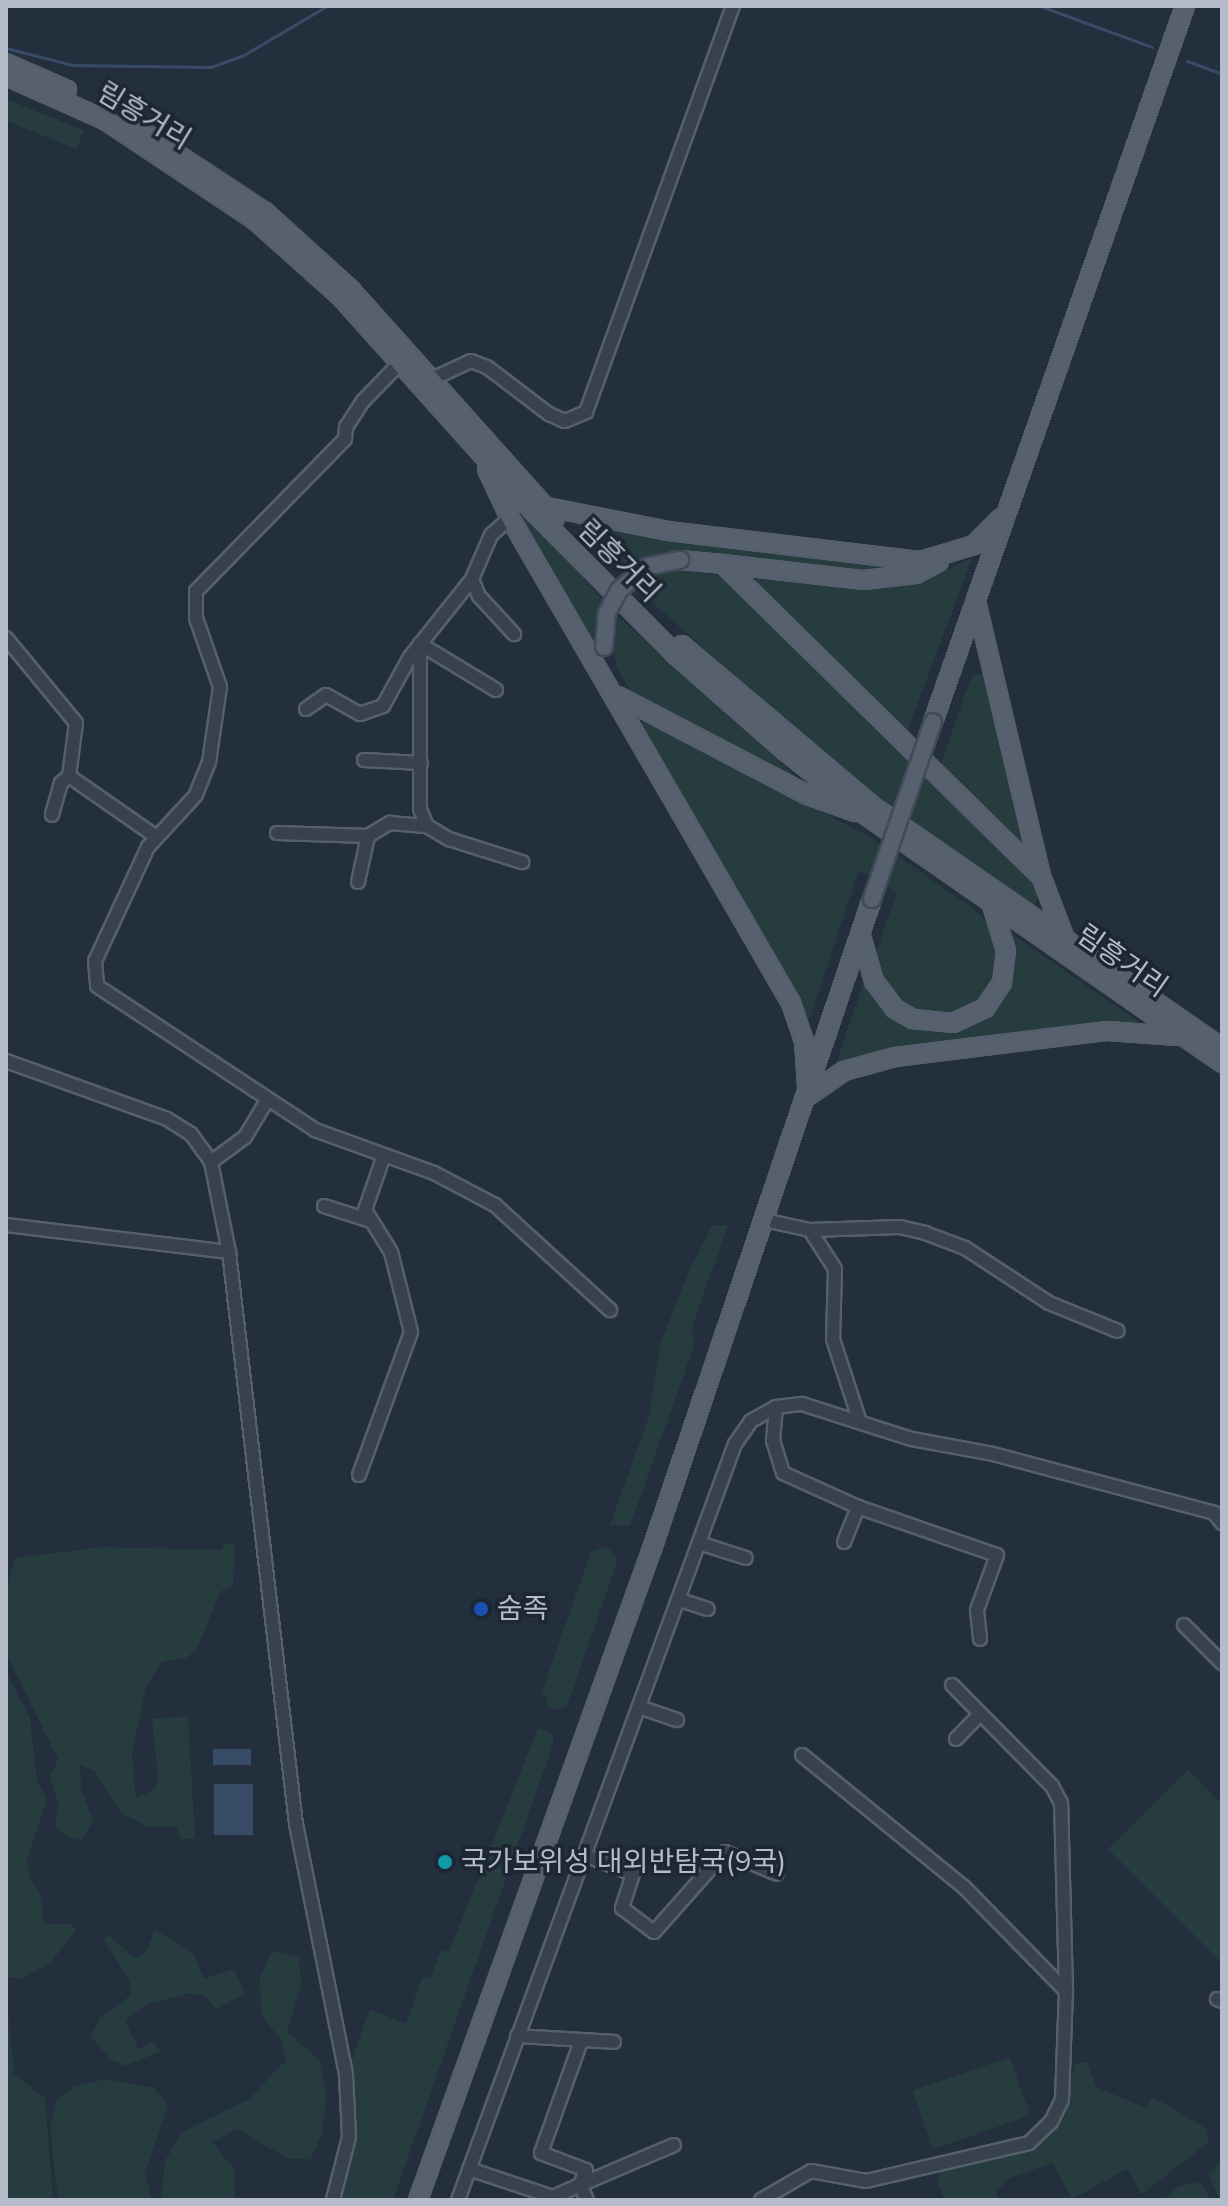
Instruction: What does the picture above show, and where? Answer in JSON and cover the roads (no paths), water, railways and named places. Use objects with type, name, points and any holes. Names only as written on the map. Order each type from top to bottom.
[{"type":"main road","points":[[418,2200],[808,1096],[975,596],[1012,504],[1185,6]]},
{"type":"main road","name":"림흥거리","points":[[6,63],[118,116],[265,212],[351,290],[543,506],[684,647],[790,740],[871,805],[1222,1048]]},
{"type":"main road","name":"림흥거리","points":[[6,76],[102,118],[255,220],[341,297],[481,455],[676,655],[867,816],[1222,1063]]},
{"type":"main road","points":[[481,455],[510,518],[791,1003],[804,1041],[808,1096]]},
{"type":"main road","points":[[867,816],[807,795],[629,705],[611,690],[604,647],[607,613],[619,590],[649,566],[680,560],[895,579],[951,555],[989,532],[1012,504]]},
{"type":"main road","points":[[543,506],[668,531],[894,559],[951,555]]},
{"type":"main road","points":[[723,564],[1041,876]]},
{"type":"main road","points":[[975,596],[1041,876],[1065,939]]},
{"type":"main road","points":[[861,936],[874,981],[895,1009],[913,1019],[953,1023],[985,1008],[1002,983],[1006,951],[991,902]]},
{"type":"main road","points":[[808,1096],[844,1071],[895,1057],[1107,1031],[1184,1037]]},
{"type":"street","points":[[432,379],[471,361],[487,367],[549,414],[565,421],[586,412],[733,6]]},
{"type":"street","points":[[400,363],[363,401],[346,427],[345,439],[196,591],[196,618],[220,687],[209,762],[196,795],[155,836],[95,961],[97,986],[266,1102],[315,1130],[463,1186],[495,1205],[610,1310]]},
{"type":"street","points":[[306,709],[326,695],[360,714],[376,711],[420,644],[472,579],[491,535],[510,518]]},
{"type":"street","points":[[472,579],[479,596],[514,634]]},
{"type":"street","points":[[6,638],[74,715],[69,776],[61,783],[52,815]]},
{"type":"street","points":[[420,644],[496,690]]},
{"type":"street","points":[[420,644],[420,809],[427,826]]},
{"type":"street","points":[[364,760],[421,763]]},
{"type":"street","points":[[69,776],[155,836]]},
{"type":"street","points":[[277,833],[368,836],[390,823],[427,826],[449,839],[522,862]]},
{"type":"street","points":[[358,882],[368,836]]},
{"type":"street","points":[[6,1061],[167,1119],[191,1134],[211,1162],[229,1252],[288,1763],[346,2075],[349,2137],[333,2200]]},
{"type":"street","points":[[211,1162],[245,1137],[266,1102]]},
{"type":"street","points":[[368,1220],[366,1201],[384,1155]]},
{"type":"street","points":[[324,1206],[368,1220],[386,1241],[411,1332],[359,1475]]},
{"type":"street","points":[[764,1220],[810,1230],[881,1226],[925,1233],[965,1248],[1049,1303],[1118,1331]]},
{"type":"street","points":[[6,1225],[229,1252]]},
{"type":"street","points":[[810,1230],[835,1269],[833,1339],[860,1422]]},
{"type":"street","points":[[458,2200],[743,1429],[776,1407],[802,1404],[860,1422],[1219,1514]]},
{"type":"street","points":[[776,1407],[773,1441],[783,1473],[858,1507],[997,1555],[977,1610],[980,1639]]},
{"type":"street","points":[[844,1542],[858,1507]]},
{"type":"street","points":[[699,1543],[746,1558]]},
{"type":"street","points":[[680,1600],[708,1609]]},
{"type":"street","points":[[1184,1625],[1222,1663]]},
{"type":"street","points":[[761,2200],[811,2171],[866,2181],[1029,2143],[1051,2122],[1062,2099],[1066,1991],[1061,1803],[1052,1786],[952,1685]]},
{"type":"street","points":[[642,1708],[677,1720]]},
{"type":"street","points":[[956,1739],[980,1714]]},
{"type":"street","points":[[802,1755],[964,1887],[1066,1991]]},
{"type":"street","points":[[587,1856],[633,1874],[622,1908],[654,1932],[725,1852],[777,1874]]},
{"type":"street","points":[[517,2036],[580,2044],[614,2042]]},
{"type":"street","points":[[580,2044],[541,2153],[586,2170],[580,2185],[587,2200]]},
{"type":"street","points":[[469,2169],[553,2197],[674,2145]]},
{"type":"water","points":[[213,1749],[251,1749],[251,1765],[213,1765]]},
{"type":"water","points":[[214,1784],[253,1784],[253,1835],[214,1835]]},
{"type":"waterway","points":[[6,48],[72,65],[211,67],[242,56],[327,6]]},
{"type":"waterway","points":[[1040,6],[1152,47]]},
{"type":"waterway","points":[[1187,61],[1222,74]]},
{"type":"place","name":"숨족","points":[[481,1609]]},
{"type":"place","name":"국가보위성 대외반탐국(9국)","points":[[445,1862]]}]
